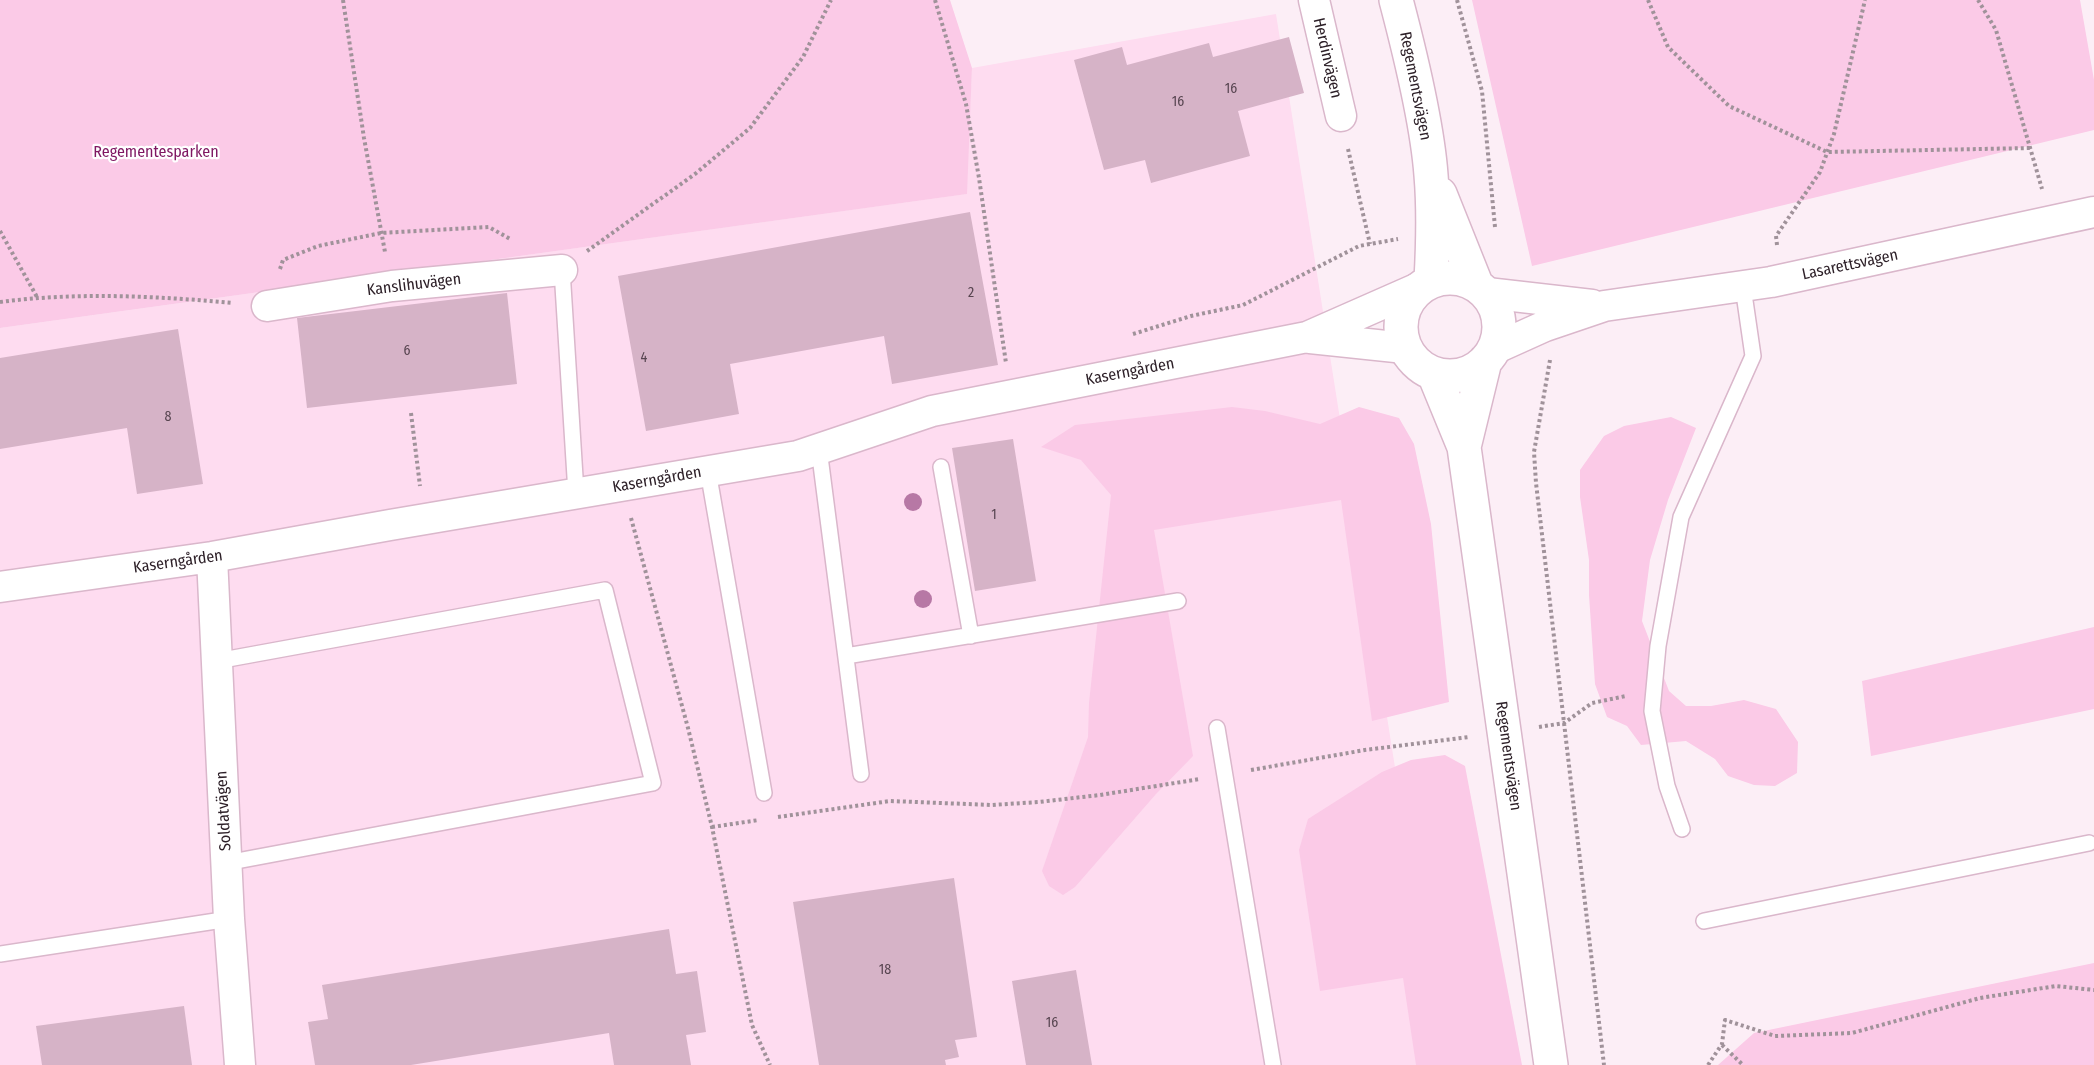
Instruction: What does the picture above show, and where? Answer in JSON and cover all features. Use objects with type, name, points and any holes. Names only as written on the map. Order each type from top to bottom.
[{"type":"main road","name":"Regementsvägen","points":[[1396,0],[1421,111],[1431,173],[1433,233],[1424,285]]},
{"type":"main road","name":"Regementsvägen","points":[[1431,173],[1481,289]]},
{"type":"main road","points":[[1446,277],[1462,278],[1481,289],[1495,306],[1499,320],[1498,335],[1490,355],[1474,370],[1460,375],[1434,374],[1422,368],[1404,348],[1400,327],[1404,306],[1424,285],[1446,277]]},
{"type":"main road","name":"Regementsvägen","points":[[1464,447],[1490,355]]},
{"type":"main road","name":"Regementsvägen","points":[[1434,374],[1464,447],[1551,1065]]},
{"type":"street","name":"Herdinvägen","points":[[1314,0],[1341,116]]},
{"type":"street","name":"Lasarettsvägen","points":[[1490,355],[1545,326],[1604,306],[1743,287],[2094,212]]},
{"type":"street","name":"Kanslihuvägen","points":[[267,306],[392,286],[562,270]]},
{"type":"street","name":"Kaserngården","points":[[0,587],[212,557],[798,456],[932,411],[1307,338],[1424,285]]},
{"type":"street","name":"Lasarettsvägen","points":[[1481,289],[1604,306]]},
{"type":"street","name":"Kaserngården","points":[[1307,338],[1404,348]]},
{"type":"street","name":"Soldatvägen","points":[[212,557],[229,919],[240,1065]]},
{"type":"lane","points":[[562,270],[576,494]]},
{"type":"lane","points":[[1682,829],[1667,786],[1652,711],[1658,646],[1680,517],[1753,356],[1743,287]]},
{"type":"lane","points":[[819,449],[861,774]]},
{"type":"lane","points":[[941,467],[971,636]]},
{"type":"lane","points":[[708,471],[764,793]]},
{"type":"lane","points":[[217,661],[605,590],[653,783],[226,863]]},
{"type":"lane","points":[[846,656],[1178,602]]},
{"type":"lane","points":[[1217,728],[1273,1065]]},
{"type":"lane","points":[[1704,921],[2089,843]]},
{"type":"lane","points":[[0,954],[229,919]]},
{"type":"path","points":[[343,0],[364,138],[386,255]]},
{"type":"path","points":[[0,302],[37,297],[161,297],[267,306],[283,260],[318,246],[381,233],[489,227],[562,270],[695,174],[750,128],[804,57],[831,0]]},
{"type":"path","points":[[935,0],[966,104],[1006,363]]},
{"type":"path","points":[[1456,0],[1482,91],[1496,234]]},
{"type":"path","points":[[1648,0],[1668,47],[1729,106],[1827,152],[2031,148]]},
{"type":"path","points":[[1777,246],[1776,236],[1821,172],[1834,134],[1865,0]]},
{"type":"path","points":[[1978,0],[1996,30],[2044,196]]},
{"type":"path","points":[[1123,337],[1191,316],[1243,305],[1359,246],[1372,244],[1341,116]]},
{"type":"path","points":[[0,231],[37,297]]},
{"type":"path","points":[[1550,361],[1534,452],[1604,1065]]},
{"type":"path","points":[[411,413],[421,492]]},
{"type":"path","points":[[622,486],[688,728],[712,827],[752,1025],[770,1065]]},
{"type":"path","points":[[771,818],[890,801],[992,804],[1039,802],[1100,795],[1365,750],[1564,723],[1592,704],[1654,691]]},
{"type":"path","points":[[712,827],[759,820]]},
{"type":"path","points":[[1708,1065],[1722,1044],[1725,1020],[1775,1036],[1852,1033],[1980,998],[2056,986],[2094,990]]},
{"type":"path","points":[[1722,1044],[1743,1065]]},
{"type":"shaded area","points":[[1276,14],[1442,1065],[0,1065],[0,328],[966,194],[972,68]]},
{"type":"green space","name":"Regementesparken","points":[[0,0],[950,0],[972,68],[967,194],[0,328]]},
{"type":"green space","points":[[1472,0],[2080,0],[2094,80],[2094,130],[1532,266]]},
{"type":"green space","points":[[1232,407],[1265,411],[1320,424],[1359,407],[1399,418],[1414,444],[1431,524],[1449,702],[1372,721],[1341,500],[1154,530],[1193,756],[1156,794],[1075,887],[1063,895],[1049,886],[1042,871],[1088,737],[1089,703],[1111,495],[1081,460],[1041,447],[1075,425]]},
{"type":"green space","points":[[1671,417],[1696,428],[1668,500],[1650,560],[1642,621],[1669,691],[1686,706],[1711,706],[1744,700],[1776,709],[1798,742],[1797,773],[1775,786],[1754,785],[1728,776],[1715,759],[1686,741],[1641,745],[1627,726],[1607,717],[1595,684],[1589,560],[1580,497],[1580,470],[1604,436],[1624,426]]},
{"type":"green space","points":[[2094,627],[2094,709],[1871,756],[1862,681]]},
{"type":"green space","points":[[1445,755],[1465,766],[1522,1065],[1416,1065],[1403,978],[1320,991],[1299,850],[1308,819],[1382,772],[1411,760]]},
{"type":"green space","points":[[2094,963],[2094,1065],[1718,1065],[1754,1033]]},
{"type":"building","points":[[1289,37],[1304,93],[1238,111],[1250,156],[1151,183],[1145,160],[1104,170],[1074,60],[1122,47],[1127,65],[1209,43],[1213,57]]},
{"type":"building","points":[[970,212],[998,365],[892,384],[884,336],[730,364],[739,414],[646,431],[618,276]]},
{"type":"building","points":[[507,293],[517,384],[307,408],[297,318]]},
{"type":"building","points":[[178,329],[203,484],[137,494],[127,428],[0,449],[0,358]]},
{"type":"building","points":[[1013,439],[1036,581],[975,591],[952,448]]},
{"type":"building","points":[[954,878],[977,1037],[955,1040],[959,1057],[945,1060],[946,1065],[819,1065],[793,902]]},
{"type":"building","points":[[669,929],[676,974],[697,971],[706,1032],[686,1035],[691,1065],[614,1065],[609,1033],[411,1065],[315,1065],[308,1022],[328,1019],[322,985]]},
{"type":"building","points":[[1076,970],[1092,1065],[1026,1065],[1012,981]]},
{"type":"building","points":[[184,1006],[192,1065],[42,1065],[36,1026]]}]
